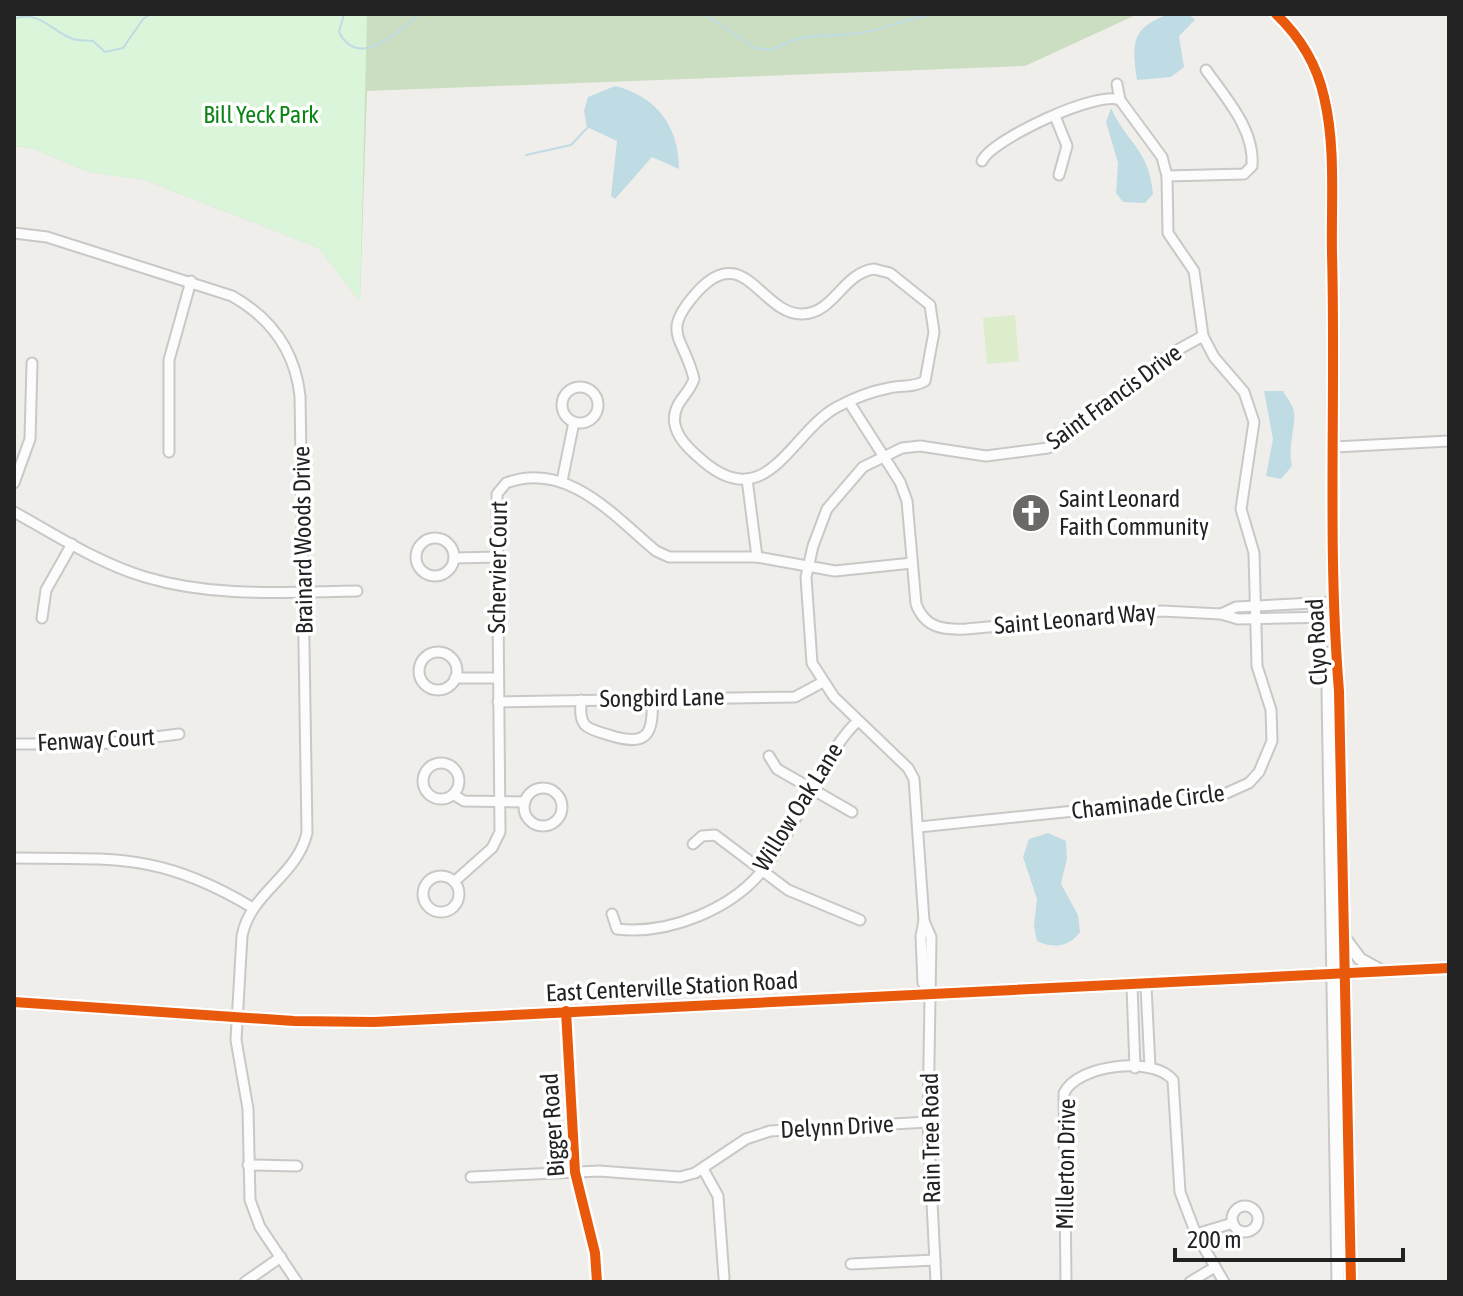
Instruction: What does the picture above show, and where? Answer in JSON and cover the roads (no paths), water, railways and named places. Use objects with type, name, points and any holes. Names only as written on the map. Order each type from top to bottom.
[{"type":"street","name":"Clyo Road","points":[[1279,15],[1308,56],[1327,112],[1335,447],[1333,617],[1328,691],[1351,1282]]},
{"type":"street","points":[[1167,176],[1244,174],[1252,166],[1252,150],[1243,126],[1206,70]]},
{"type":"street","name":"Chaminade Circle","points":[[919,827],[1209,798],[1249,783],[1267,759],[1273,723],[1258,675],[1254,553],[1241,509],[1254,422],[1244,392],[1214,357],[1203,336],[1194,271],[1168,233],[1167,176],[1159,151],[1120,100],[1117,84]]},
{"type":"street","points":[[982,161],[998,143],[1055,116],[1111,97],[1120,100]]},
{"type":"street","points":[[1055,116],[1067,146],[1059,175]]},
{"type":"street","name":"Brainard Woods Drive","points":[[14,233],[47,237],[232,296],[256,311],[277,333],[291,358],[300,396],[307,833],[294,863],[253,908],[242,936],[237,1052],[248,1109],[248,1189],[255,1217],[297,1282]]},
{"type":"street","points":[[867,270],[890,273],[930,305],[934,332],[925,381],[916,386],[890,387],[849,402],[830,411],[773,469],[747,479],[712,469],[684,443],[674,424],[679,403],[694,379],[679,346],[678,321],[686,305],[708,282],[722,275],[743,277],[782,308],[805,314],[824,306],[855,275],[867,270]]},
{"type":"street","points":[[169,452],[169,360],[191,281]]},
{"type":"street","name":"Saint Francis Drive","points":[[883,456],[920,446],[986,456],[1048,448],[1170,354],[1203,336]]},
{"type":"street","points":[[14,483],[30,439],[32,363]]},
{"type":"street","points":[[577,386],[596,393],[599,409],[589,421],[574,422],[565,415],[562,405],[564,395],[577,386]]},
{"type":"street","points":[[574,422],[562,481],[583,491],[661,555],[677,558],[757,557],[835,571],[912,563],[907,501],[900,482],[849,402]]},
{"type":"street","points":[[1335,447],[1449,441]]},
{"type":"street","points":[[823,682],[812,663],[809,644],[806,600],[809,565],[827,509],[849,481],[883,456]]},
{"type":"street","points":[[747,479],[757,557]]},
{"type":"street","name":"Schervier Court","points":[[455,881],[496,843],[499,800],[497,494],[511,481],[562,481]]},
{"type":"street","points":[[14,512],[127,570],[177,585],[229,592],[357,591]]},
{"type":"street","points":[[440,539],[451,548],[454,558],[446,572],[431,576],[418,567],[418,548],[425,540],[440,539]]},
{"type":"street","points":[[42,618],[46,590],[72,544]]},
{"type":"street","points":[[454,558],[499,557]]},
{"type":"street","name":"Saint Leonard Way","points":[[912,563],[916,604],[930,624],[948,630],[1135,613],[1221,614],[1256,619],[1333,617]]},
{"type":"street","name":"Saint Leonard Way","points":[[1221,614],[1236,607],[1333,602]]},
{"type":"street","name":"Clyo Road","points":[[1333,617],[1339,691],[1343,936],[1337,973],[1338,1282]]},
{"type":"street","points":[[438,651],[448,654],[454,662],[455,678],[445,691],[430,689],[422,677],[425,658],[438,651]]},
{"type":"street","points":[[455,678],[497,678]]},
{"type":"street","name":"Songbird Lane","points":[[498,702],[795,697],[823,682]]},
{"type":"street","name":"Rain Tree Road","points":[[823,682],[858,721],[908,768],[917,789],[924,921],[921,936],[923,983],[929,991],[928,1122],[936,1282]]},
{"type":"street","points":[[581,700],[582,718],[588,727],[634,742],[642,739],[651,728],[652,699]]},
{"type":"street","name":"Willow Oak Lane","points":[[612,914],[617,929],[627,930],[699,922],[764,869],[840,741],[858,721]]},
{"type":"street","name":"Fenway Court","points":[[14,744],[99,744],[179,734]]},
{"type":"street","points":[[769,756],[777,769],[852,812]]},
{"type":"street","points":[[454,795],[457,783],[453,766],[442,762],[432,764],[426,770],[426,793],[439,800],[454,795],[464,801],[525,802]]},
{"type":"street","points":[[551,789],[560,800],[556,821],[547,827],[535,825],[527,817],[525,802],[535,790],[551,789]]},
{"type":"street","points":[[693,844],[702,836],[715,835],[788,890],[860,920]]},
{"type":"street","points":[[14,858],[138,861],[204,880],[253,908]]},
{"type":"street","points":[[438,875],[455,881],[459,896],[450,909],[434,911],[426,903],[423,892],[428,881],[438,875]]},
{"type":"street","points":[[1343,936],[1360,959],[1384,971]]},
{"type":"street","name":"East Centerville Station Road","points":[[14,1002],[323,1023],[929,991],[1146,986],[1449,968]]},
{"type":"street","points":[[1132,986],[1135,1068]]},
{"type":"street","points":[[1146,986],[1150,1067],[1164,1071],[1173,1080],[1177,1173],[1183,1203],[1196,1234],[1224,1282]]},
{"type":"street","name":"Bigger Road","points":[[566,1011],[575,1172],[595,1253],[597,1282]]},
{"type":"street","name":"Millerton Drive","points":[[1066,1282],[1064,1093],[1072,1081],[1086,1072],[1150,1067]]},
{"type":"street","name":"Delynn Drive","points":[[471,1177],[616,1171],[680,1177],[703,1169],[746,1139],[770,1131],[928,1122]]},
{"type":"street","points":[[248,1165],[297,1166]]},
{"type":"street","points":[[703,1169],[718,1196],[724,1278]]},
{"type":"street","points":[[1196,1234],[1233,1223]]},
{"type":"street","points":[[245,1282],[281,1257]]},
{"type":"street","points":[[851,1264],[935,1260]]},
{"type":"street","points":[[1190,1282],[1215,1267]]},
{"type":"water","points":[[1169,14],[1188,14],[1195,20],[1179,36],[1184,67],[1171,77],[1137,80],[1134,56],[1136,39],[1147,25]]},
{"type":"water","points":[[615,86],[642,97],[662,115],[675,139],[679,169],[652,157],[615,199],[611,196],[617,141],[587,127],[584,111],[588,97]]},
{"type":"water","points":[[1111,108],[1147,167],[1153,194],[1145,203],[1123,202],[1116,193],[1118,163],[1106,122]]},
{"type":"water","points":[[1264,391],[1283,391],[1294,413],[1292,466],[1281,479],[1266,476],[1273,439]]},
{"type":"water","points":[[1048,833],[1066,841],[1067,858],[1061,884],[1078,915],[1080,932],[1066,944],[1055,946],[1037,941],[1034,926],[1037,899],[1023,857],[1029,839]]},
{"type":"waterway","points":[[14,19],[38,19],[65,36],[93,41],[105,52],[123,48],[143,19],[151,14]]},
{"type":"waterway","points":[[344,14],[339,32],[347,43],[357,48],[379,44],[420,14]]},
{"type":"waterway","points":[[704,14],[755,48],[772,50],[797,39],[856,33],[937,14]]},
{"type":"waterway","points":[[526,155],[571,145],[589,126]]},
{"type":"place","name":"Saint Leonard Faith Community","points":[[1031,513]]},
{"type":"park label","name":"Bill Yeck Park","points":[[261,115]]}]
